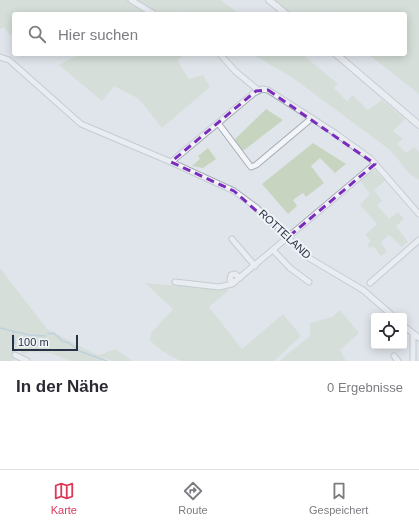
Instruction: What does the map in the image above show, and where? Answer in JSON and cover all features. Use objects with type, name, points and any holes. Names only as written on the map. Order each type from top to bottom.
[{"type":"street","points":[[131,0],[151,12]]},
{"type":"street","points":[[269,0],[284,12]]},
{"type":"street","points":[[222,56],[235,71],[258,90]]},
{"type":"street","points":[[338,56],[419,125]]},
{"type":"street","name":"ROTTELAND","points":[[0,57],[9,60],[81,124],[171,162],[234,191],[257,208],[309,258],[363,290],[390,313]]},
{"type":"street","points":[[171,162],[258,90],[265,89],[271,91],[353,146],[375,164],[419,214]]},
{"type":"street","points":[[218,123],[251,167],[256,165],[312,118]]},
{"type":"street","points":[[175,282],[219,287],[235,282],[375,164]]},
{"type":"street","points":[[232,239],[255,266]]},
{"type":"street","points":[[370,283],[419,240]]},
{"type":"street","points":[[274,250],[290,268],[309,282]]},
{"type":"street","points":[[383,262],[388,268]]},
{"type":"street","points":[[235,282],[230,280],[231,275],[235,274],[240,278]]},
{"type":"street","points":[[407,328],[419,338]]},
{"type":"street","points":[[412,361],[413,333]]},
{"type":"street","points":[[15,355],[27,361]]},
{"type":"street","points":[[394,356],[398,361]]},
{"type":"highlighted area","points":[[268,90],[375,164],[287,238],[234,191],[171,162],[256,91]]},
{"type":"green space","points":[[0,0],[221,0],[236,12],[12,12],[12,35],[9,34],[4,27],[0,29]]},
{"type":"green space","points":[[270,0],[419,0],[419,94],[371,56],[407,56],[407,12],[286,12]]},
{"type":"green space","points":[[76,56],[183,56],[177,60],[189,79],[203,75],[210,87],[162,128],[139,99],[114,86],[102,101],[59,65]]},
{"type":"green space","points":[[255,56],[304,56],[338,84],[334,88],[347,101],[353,95],[368,110],[382,100],[405,119],[393,131],[403,139],[397,144],[406,153],[414,147],[419,152],[419,180],[410,174],[390,150],[293,78]]},
{"type":"green space","points":[[266,109],[283,120],[243,151],[234,140]]},
{"type":"green space","points":[[313,143],[346,164],[335,173],[320,158],[311,166],[324,183],[306,197],[303,193],[293,200],[297,206],[288,214],[262,184]]},
{"type":"green space","points":[[208,148],[216,159],[203,168],[192,166],[200,159],[198,156]]},
{"type":"green space","points":[[371,171],[376,171],[385,181],[374,190],[382,201],[377,205],[389,219],[398,212],[404,219],[396,226],[408,242],[402,247],[389,235],[381,242],[387,252],[381,256],[373,246],[370,248],[367,245],[371,241],[365,235],[377,224],[360,205],[370,194],[360,180]]},
{"type":"green space","points":[[0,268],[47,329],[95,354],[99,355],[115,349],[133,361],[112,361],[101,356],[107,361],[71,361],[50,353],[29,352],[22,354],[17,347],[13,361],[0,361]]},
{"type":"green space","points":[[145,283],[229,290],[209,307],[242,349],[283,314],[301,336],[274,361],[181,361],[164,352],[150,340],[151,333],[173,309]]},
{"type":"green space","points":[[340,310],[359,333],[340,350],[346,361],[279,361],[310,336],[310,323],[332,317]]},
{"type":"waterway","points":[[0,328],[29,335],[45,336]]},
{"type":"waterway","points":[[13,332],[15,344]]},
{"type":"waterway","points":[[48,334],[54,333],[62,341],[69,343],[79,351],[107,361]]}]
